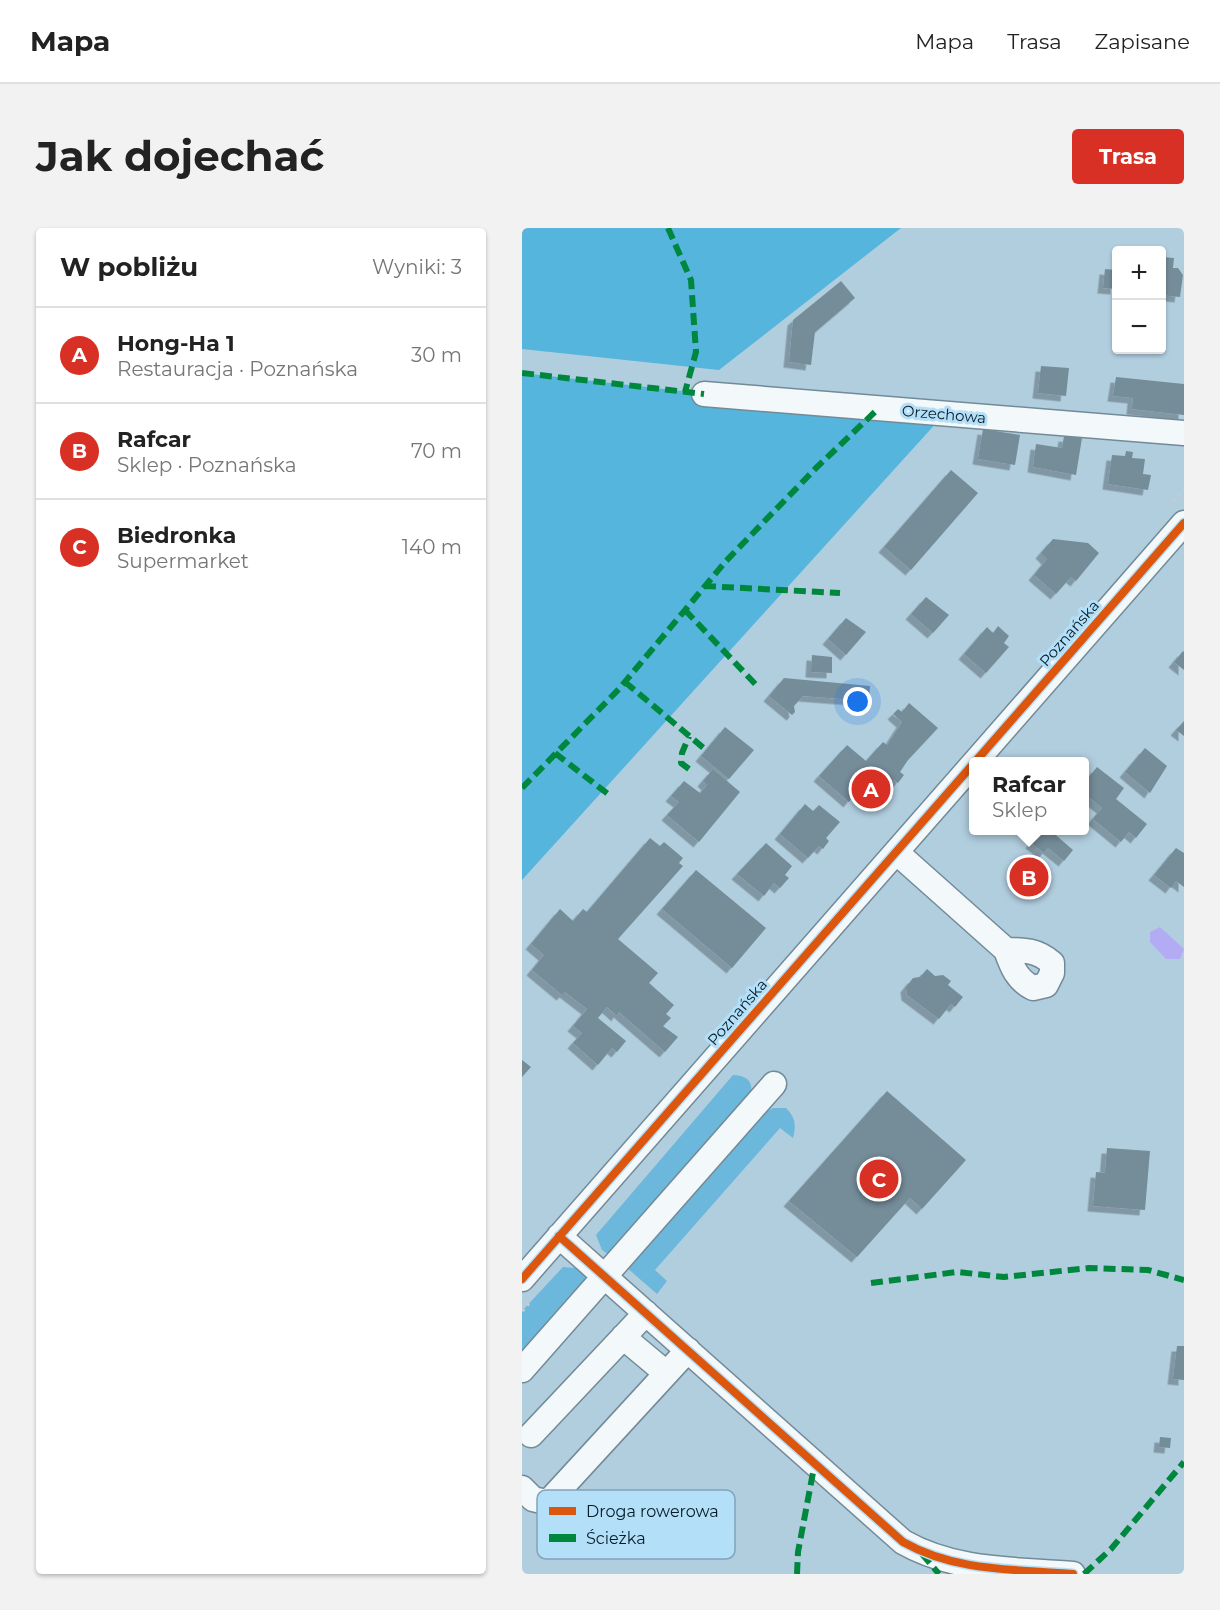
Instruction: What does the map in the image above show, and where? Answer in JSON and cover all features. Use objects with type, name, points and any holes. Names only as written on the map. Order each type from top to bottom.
[{"type":"street","name":"Orzechowa","points":[[704,394],[1184,433]]},
{"type":"street","name":"Poznańska","points":[[978,757],[1184,523]]},
{"type":"street","name":"Poznańska","points":[[522,1279],[969,768]]},
{"type":"street","points":[[896,852],[1006,950]]},
{"type":"street","points":[[522,1370],[774,1084]]},
{"type":"street","points":[[559,1236],[903,1542],[925,1555],[955,1564],[998,1570],[1073,1574]]},
{"type":"street","points":[[525,1433],[646,1313]]},
{"type":"street","points":[[623,1337],[666,1373]]},
{"type":"street","points":[[559,1490],[688,1350]]},
{"type":"street","points":[[522,1488],[537,1500]]},
{"type":"shaded area","points":[[522,228],[901,228],[719,370],[522,349]]},
{"type":"shaded area","points":[[522,373],[939,420],[522,880]]},
{"type":"shaded area","points":[[1160,927],[1184,949],[1180,959],[1166,959],[1150,942],[1150,932]]},
{"type":"shaded area","points":[[733,1075],[747,1079],[751,1085],[750,1100],[611,1256],[602,1250],[596,1235]]},
{"type":"shaded area","points":[[773,1108],[786,1108],[792,1115],[795,1126],[793,1138],[780,1128],[655,1270],[667,1281],[657,1294],[626,1267],[765,1112]]},
{"type":"shaded area","points":[[563,1267],[575,1268],[585,1273],[585,1286],[522,1357],[522,1311]]},
{"type":"building","points":[[1166,257],[1174,258],[1173,268],[1178,268],[1183,275],[1180,297],[1166,295]]},
{"type":"building","points":[[1105,269],[1112,270],[1112,289],[1103,288]]},
{"type":"building","points":[[841,281],[855,298],[815,332],[811,365],[789,362],[793,320]]},
{"type":"building","points":[[1041,366],[1069,368],[1066,396],[1038,393]]},
{"type":"building","points":[[1116,377],[1184,384],[1184,415],[1132,409],[1133,398],[1113,396]]},
{"type":"building","points":[[983,429],[1020,435],[1015,465],[978,459]]},
{"type":"building","points":[[1064,436],[1082,438],[1076,475],[1033,467],[1036,444],[1062,448]]},
{"type":"building","points":[[1126,451],[1133,452],[1132,458],[1145,459],[1143,474],[1151,475],[1148,490],[1108,484],[1112,455],[1125,456]]},
{"type":"building","points":[[951,470],[978,493],[911,570],[884,547]]},
{"type":"building","points":[[1053,539],[1088,543],[1099,553],[1076,581],[1071,577],[1056,594],[1034,575],[1047,559],[1041,553]]},
{"type":"building","points":[[926,597],[949,615],[933,633],[911,614]]},
{"type":"building","points":[[846,618],[866,632],[846,655],[828,639]]},
{"type":"building","points":[[998,626],[1009,636],[1004,643],[1009,647],[986,673],[964,654],[987,627],[993,633]]},
{"type":"building","points":[[1184,652],[1184,670],[1174,662]]},
{"type":"building","points":[[812,655],[832,657],[832,673],[811,672]]},
{"type":"building","points":[[784,678],[870,686],[869,701],[803,696],[794,706],[795,712],[792,715],[769,696]]},
{"type":"building","points":[[909,703],[938,728],[908,760],[900,772],[904,775],[898,783],[894,780],[880,795],[877,793],[868,803],[856,793],[849,802],[819,776],[847,745],[866,761],[883,742],[887,745],[902,722],[893,714],[898,709],[902,712]]},
{"type":"building","points":[[1184,721],[1184,736],[1176,730]]},
{"type":"building","points":[[725,727],[754,750],[729,779],[701,756]]},
{"type":"building","points":[[1145,748],[1167,766],[1150,793],[1125,772]]},
{"type":"building","points":[[1097,767],[1124,788],[1116,799],[1147,824],[1136,838],[1129,832],[1121,842],[1093,819],[1102,808],[1089,797],[1089,777]]},
{"type":"building","points":[[713,769],[740,792],[699,842],[667,815],[679,802],[671,796],[684,781],[700,793],[707,785],[703,781]]},
{"type":"building","points":[[805,804],[813,811],[819,805],[840,822],[826,838],[829,841],[823,849],[819,846],[808,858],[780,834]]},
{"type":"building","points":[[1037,835],[1056,835],[1073,850],[1064,861],[1048,848],[1044,853],[1031,843]]},
{"type":"building","points":[[650,838],[660,846],[664,842],[683,858],[679,863],[683,866],[618,939],[658,973],[649,983],[674,1005],[666,1014],[671,1018],[663,1026],[678,1037],[665,1052],[619,1012],[617,1016],[607,1007],[598,1018],[626,1041],[617,1052],[612,1048],[598,1065],[573,1043],[582,1033],[573,1026],[587,1009],[565,992],[562,995],[532,970],[544,955],[531,944],[560,909],[573,921],[583,909],[587,912]]},
{"type":"building","points":[[766,843],[792,866],[785,875],[789,878],[780,888],[774,883],[764,896],[737,874]]},
{"type":"building","points":[[1176,848],[1184,853],[1184,887],[1176,881],[1171,888],[1154,875]]},
{"type":"building","points":[[696,870],[766,928],[732,968],[662,909]]},
{"type":"building","points":[[927,969],[935,976],[943,975],[951,981],[948,985],[963,997],[955,1007],[951,1004],[939,1019],[907,995],[906,987],[913,978],[920,977]]},
{"type":"building","points":[[522,1060],[531,1067],[522,1077]]},
{"type":"building","points":[[887,1091],[966,1160],[922,1209],[910,1198],[857,1257],[789,1201]]},
{"type":"building","points":[[1107,1148],[1150,1151],[1145,1210],[1093,1206],[1096,1172],[1105,1173]]},
{"type":"building","points":[[1177,1346],[1184,1346],[1184,1380],[1173,1379]]},
{"type":"building","points":[[1160,1437],[1171,1438],[1170,1448],[1159,1447]]},
{"type":"marked path","points":[[668,228],[691,280],[696,352],[685,392]]},
{"type":"marked path","points":[[522,373],[704,394]]},
{"type":"marked path","points":[[522,788],[619,689],[726,561],[816,468],[879,408]]},
{"type":"marked path","points":[[704,586],[840,593]]},
{"type":"marked path","points":[[685,610],[759,688]]},
{"type":"marked path","points":[[625,682],[706,750]]},
{"type":"marked path","points":[[689,736],[682,753],[681,763],[689,769]]},
{"type":"marked path","points":[[555,753],[608,794]]},
{"type":"marked path","points":[[871,1283],[957,1272],[1004,1277],[1089,1268],[1148,1270],[1184,1280]]},
{"type":"marked path","points":[[797,1574],[798,1552],[815,1462]]},
{"type":"marked path","points":[[1084,1574],[1111,1549],[1184,1462]]},
{"type":"marked path","points":[[922,1554],[939,1574]]},
{"type":"cycle path","points":[[979,757],[1184,523]]},
{"type":"cycle path","points":[[522,1279],[969,769]]},
{"type":"cycle path","points":[[559,1236],[903,1542],[923,1552],[965,1564],[1007,1570],[1073,1574]]},
{"type":"place","name":"Hong-Ha 1","points":[[871,789]]},
{"type":"place","name":"Rafcar","points":[[1029,877]]},
{"type":"place","name":"Biedronka","points":[[879,1179]]}]
